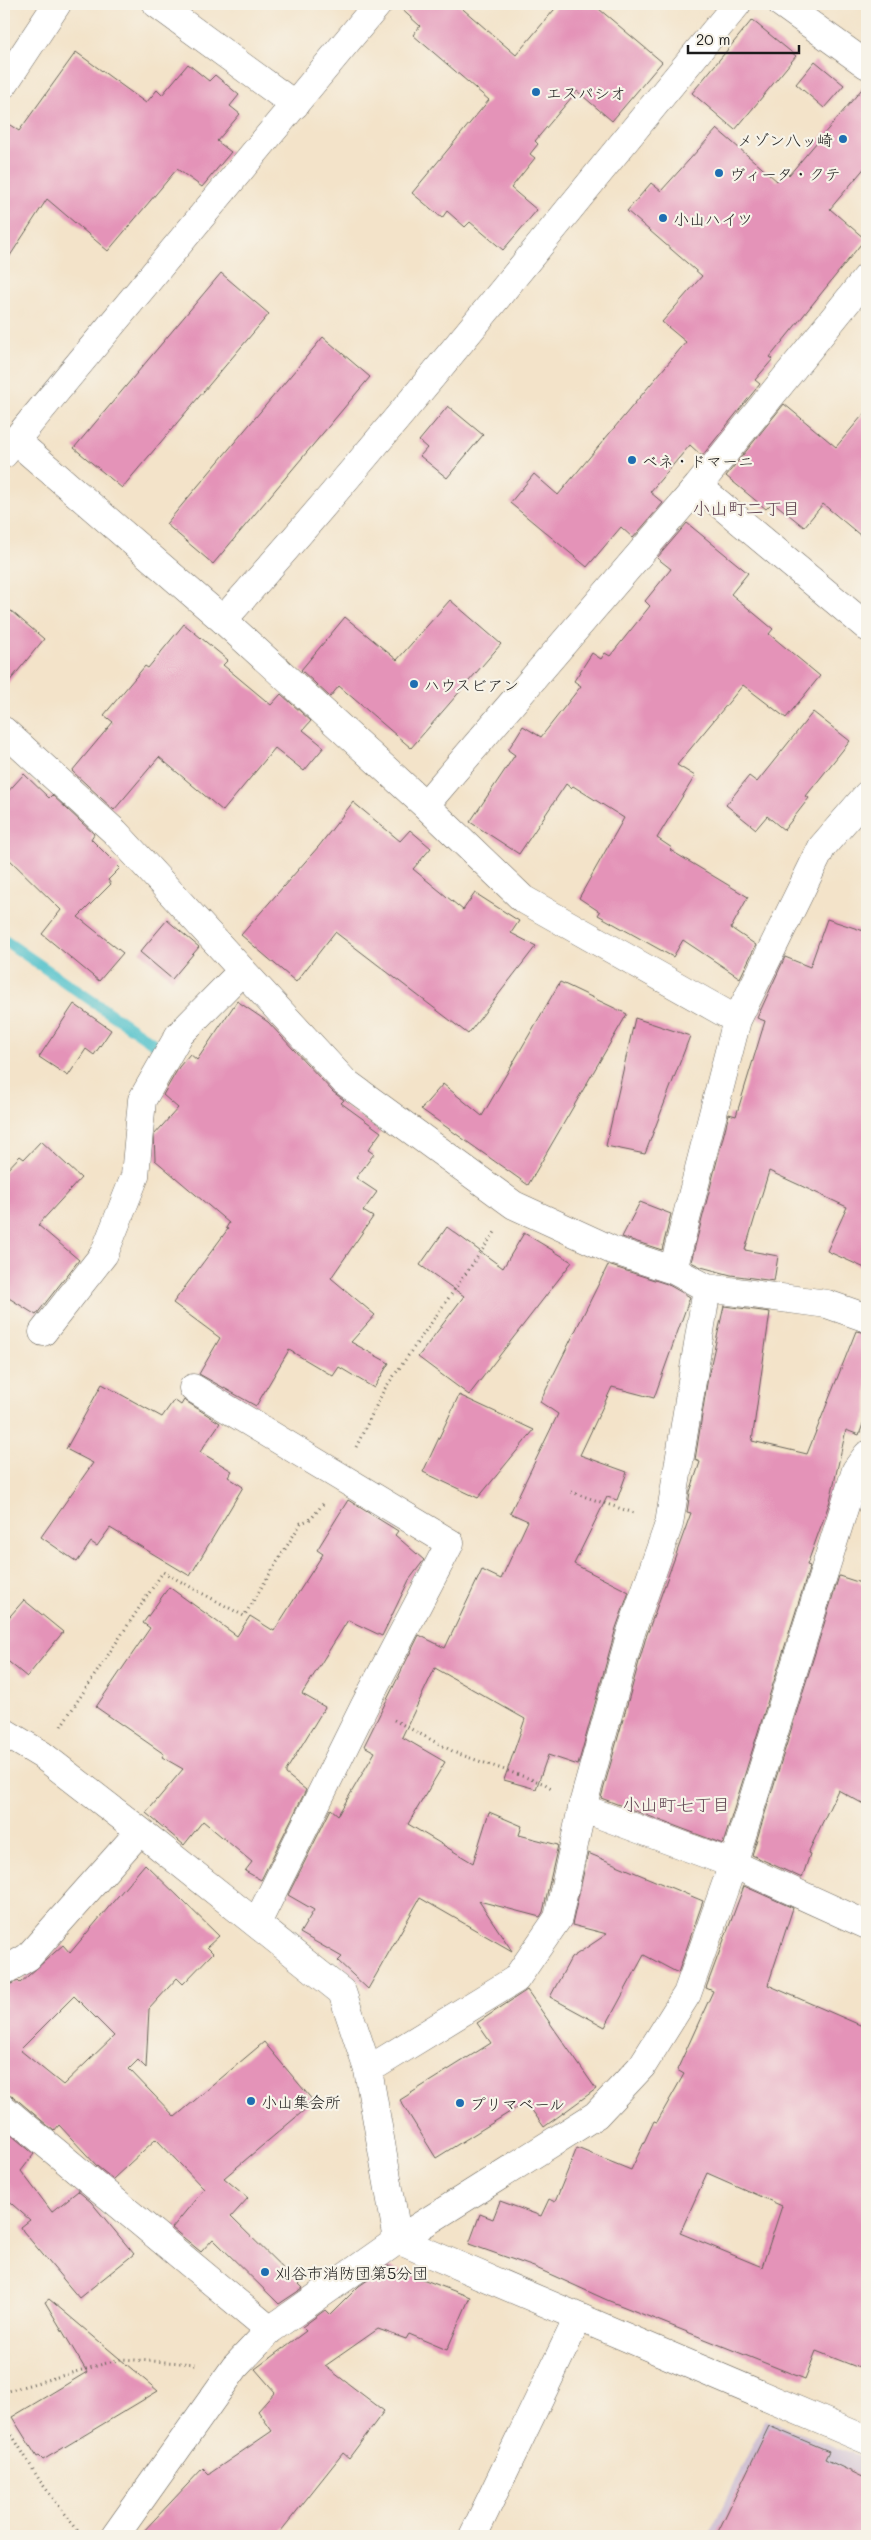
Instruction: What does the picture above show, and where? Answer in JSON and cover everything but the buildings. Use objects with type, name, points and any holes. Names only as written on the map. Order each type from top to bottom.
[{"type":"street","points":[[4,84],[57,4]]},
{"type":"street","points":[[157,4],[295,104]]},
{"type":"street","points":[[378,4],[9,447],[223,620],[425,805],[523,899],[737,1020]]},
{"type":"street","points":[[223,620],[303,531],[446,360],[737,4]]},
{"type":"street","points":[[782,4],[867,65]]},
{"type":"street","points":[[425,805],[698,486],[867,277]]},
{"type":"street","points":[[698,486],[867,627]]},
{"type":"street","points":[[6,735],[115,832],[344,1081],[514,1205],[612,1250],[674,1270],[707,1288],[827,1304],[867,1318]]},
{"type":"street","points":[[674,1270],[737,1020],[822,847],[867,795]]},
{"type":"street","points":[[43,1332],[104,1254],[135,1176],[142,1100],[179,1035],[242,971]]},
{"type":"street","points":[[368,2070],[516,1979],[558,1918],[582,1808],[631,1632],[669,1524],[707,1288]]},
{"type":"street","points":[[193,1388],[450,1543],[365,1704],[257,1923]]},
{"type":"street","points":[[115,2536],[235,2367],[270,2330],[398,2240],[596,2115],[642,2066],[687,1994],[733,1864],[856,1470],[867,1456]]},
{"type":"street","points":[[4,1732],[42,1755],[342,1992],[368,2070],[398,2240]]},
{"type":"street","points":[[582,1808],[733,1864],[867,1925]]},
{"type":"street","points":[[4,1971],[28,1957],[140,1831]]},
{"type":"street","points":[[4,2109],[270,2330]]},
{"type":"street","points":[[398,2240],[867,2440]]},
{"type":"street","points":[[473,2536],[578,2318]]},
{"type":"path","points":[[42,1755],[163,1572],[244,1616],[301,1523],[312,1519],[342,1478],[384,1390],[514,1205]]},
{"type":"path","points":[[571,1492],[669,1524]]},
{"type":"path","points":[[365,1704],[456,1753],[545,1784],[582,1808]]},
{"type":"path","points":[[4,2392],[121,2359],[235,2367]]},
{"type":"path","points":[[4,2422],[40,2481],[82,2536]]},
{"type":"shaded area","points":[[765,2419],[867,2460],[867,2536],[708,2536]]},
{"type":"waterway","points":[[4,940],[163,1050]]},
{"type":"place","name":"エスパシオ","points":[[536,92]]},
{"type":"place","name":"メゾン八ッ崎","points":[[843,139]]},
{"type":"place","name":"ヴィータ・クテ","points":[[719,173]]},
{"type":"place","name":"小山ハイツ","points":[[663,218]]},
{"type":"place","name":"ベネ・ドマーニ","points":[[632,460]]},
{"type":"place","name":"ハウスビアン","points":[[414,684]]},
{"type":"place","name":"小山集会所","points":[[251,2101]]},
{"type":"place","name":"プリマベール","points":[[460,2103]]},
{"type":"place","name":"刈谷市消防団第5分団","points":[[265,2272]]},
{"type":"district","name":"小山町二丁目","points":[[746,508]]},
{"type":"district","name":"小山町七丁目","points":[[676,1804]]}]
